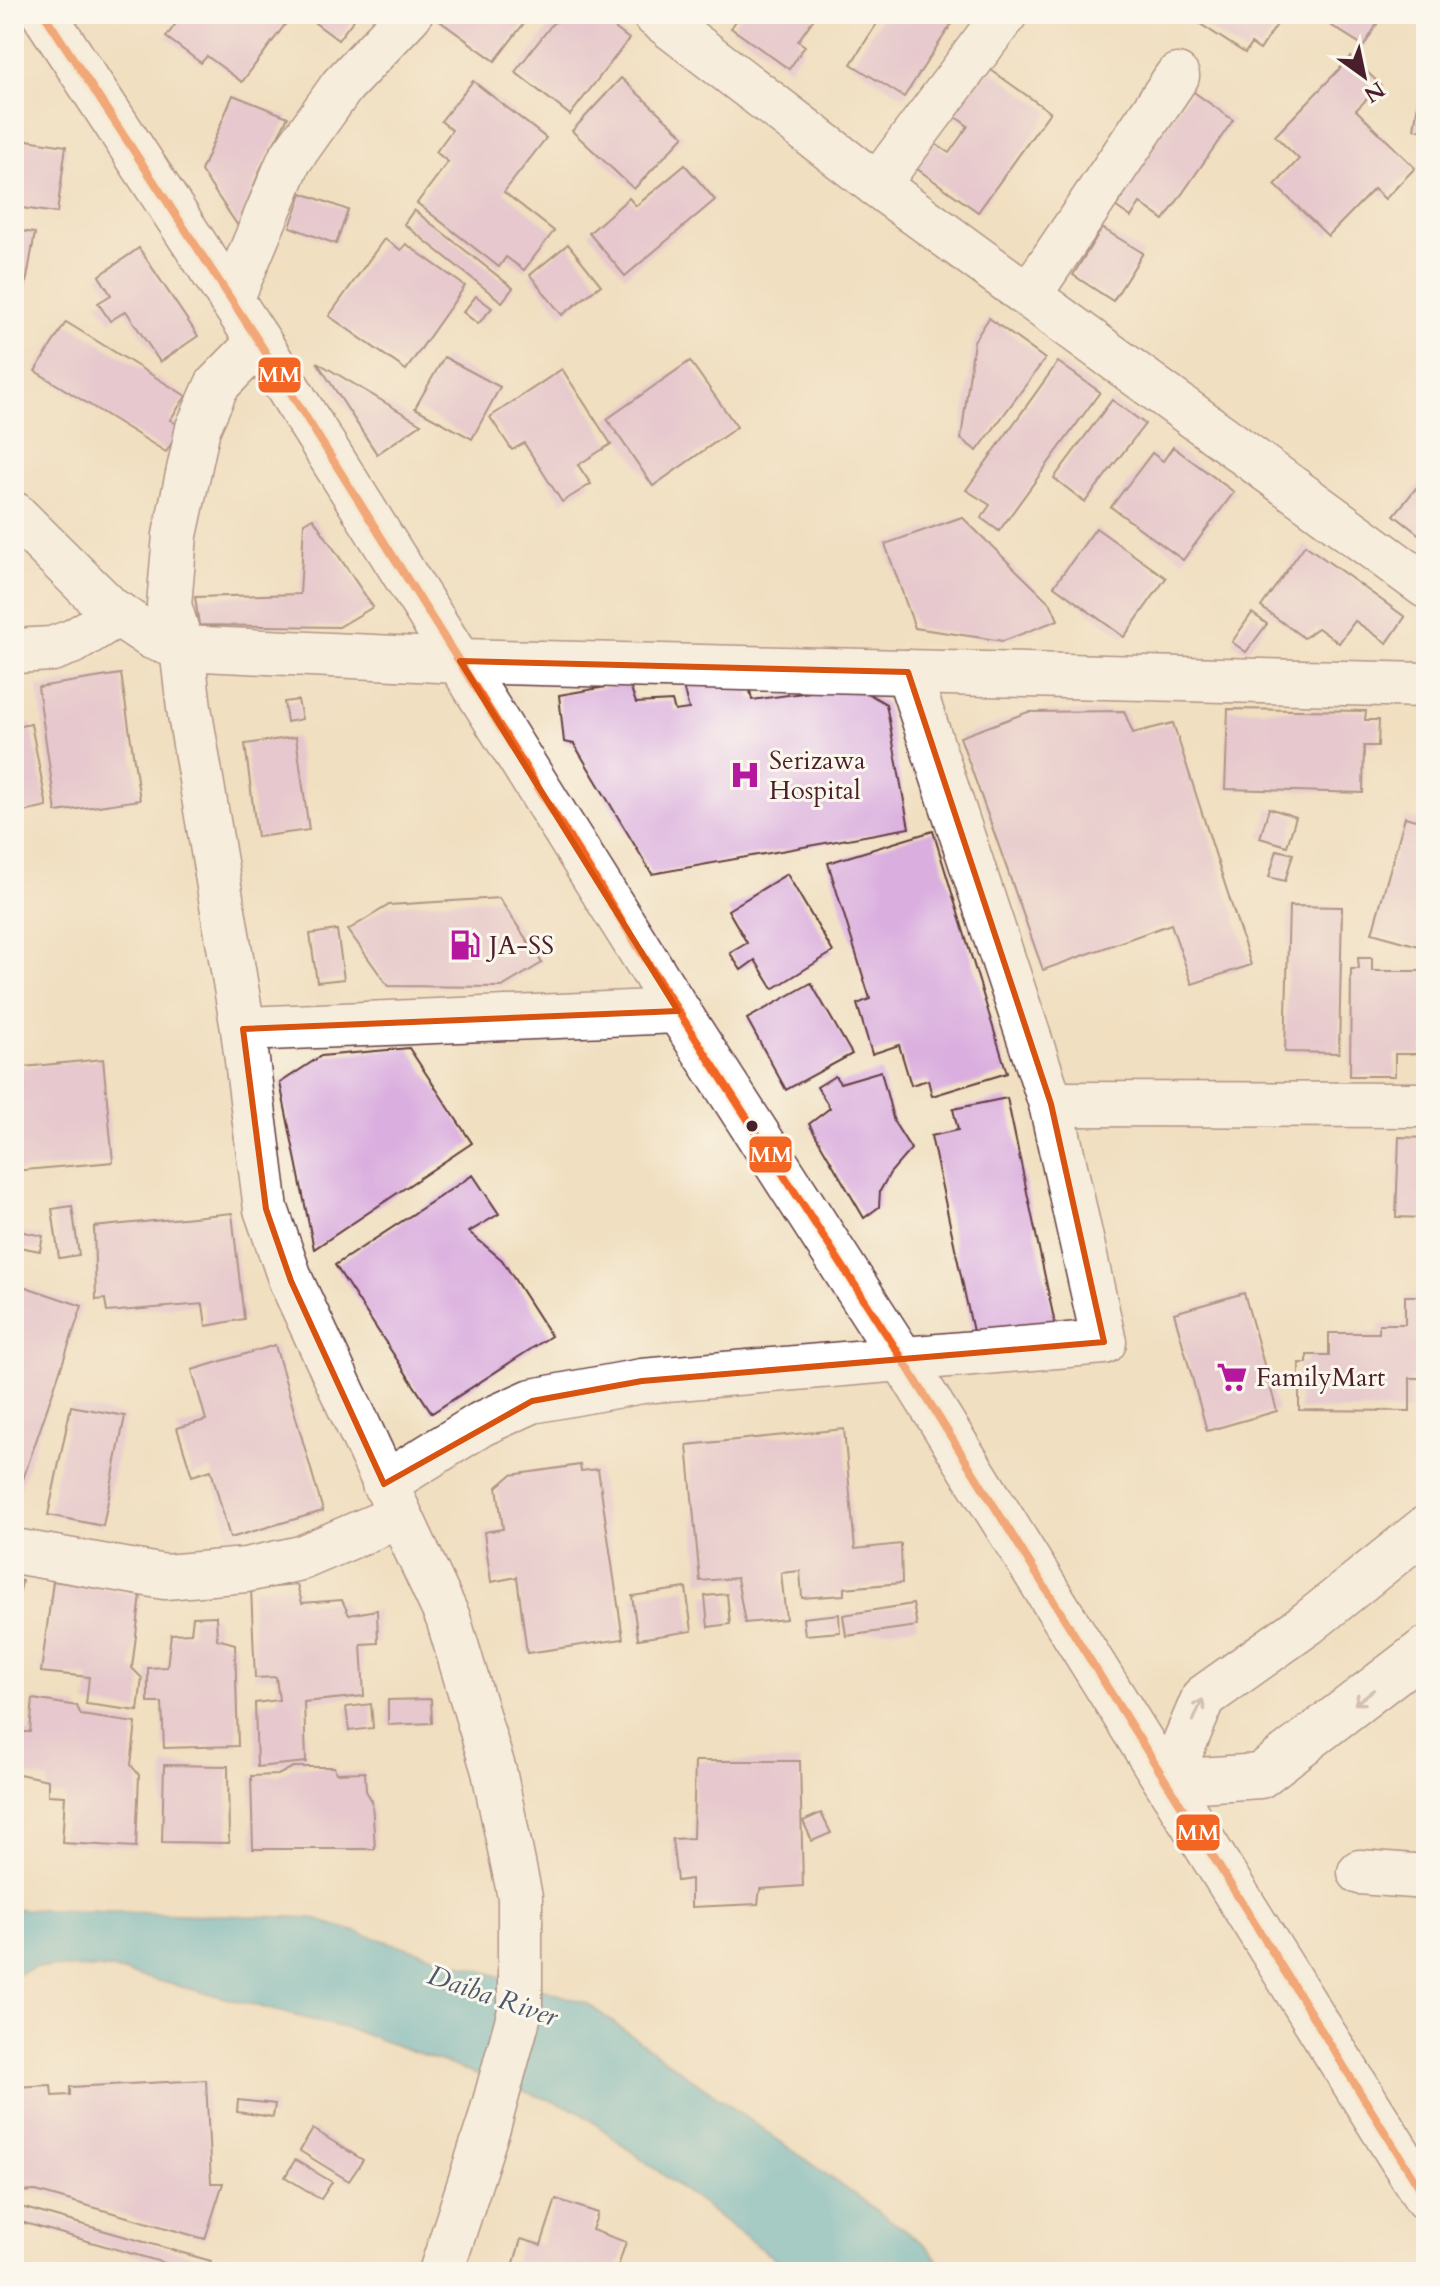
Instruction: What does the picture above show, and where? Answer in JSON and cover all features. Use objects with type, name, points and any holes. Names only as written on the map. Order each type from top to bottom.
[{"type":"street","points":[[44,14],[259,342],[678,1011],[903,1360],[1426,2198]]},
{"type":"street","points":[[231,300],[289,161],[342,86],[410,14]]},
{"type":"street","points":[[654,14],[877,185],[1423,577]]},
{"type":"street","points":[[877,185],[1005,14]]},
{"type":"street","points":[[1029,295],[1177,76]]},
{"type":"street","points":[[259,342],[217,385],[198,428],[175,535],[169,605],[182,648],[189,708],[243,1029],[266,1209],[291,1281],[448,1618],[494,1771],[520,1897],[520,2011],[489,2124],[441,2272]]},
{"type":"street","points":[[14,514],[118,614],[152,637],[182,648],[460,661],[1426,685]]},
{"type":"street","points":[[14,651],[52,649],[74,641],[118,614]]},
{"type":"street","points":[[14,1551],[165,1577],[246,1570],[301,1558],[392,1500],[481,1424],[532,1401],[642,1381],[1104,1342],[1051,1104],[908,672]]},
{"type":"street","points":[[243,1029],[678,1011]]},
{"type":"street","points":[[1051,1104],[1426,1105]]},
{"type":"street","points":[[1168,1782],[1204,1697],[1308,1623],[1426,1528]]},
{"type":"street","points":[[1168,1782],[1260,1776],[1426,1649]]},
{"type":"street","points":[[1360,1872],[1426,1877]]},
{"type":"highlighted area","points":[[460,661],[908,672],[1051,1104],[1104,1342],[642,1381],[532,1401],[384,1484],[291,1281],[266,1209],[243,1029],[678,1011]]},
{"type":"water","name":"Daiba River","points":[[14,1909],[311,1918],[586,2003],[925,2245],[949,2272],[792,2272],[577,2110],[356,2031],[111,1969],[36,1967],[14,1975]]},
{"type":"building","points":[[183,14],[293,14],[242,82],[207,56],[201,63],[166,37]]},
{"type":"building","points":[[303,14],[358,14],[338,40]]},
{"type":"building","points":[[441,14],[531,14],[495,61],[437,19]]},
{"type":"building","points":[[572,14],[583,14],[597,26],[603,19],[629,39],[570,115],[515,72],[553,23]]},
{"type":"building","points":[[741,14],[817,14],[798,41],[805,46],[789,69],[731,28]]},
{"type":"building","points":[[883,14],[958,14],[904,97],[851,64]]},
{"type":"building","points":[[1185,14],[1284,14],[1260,50],[1251,44],[1245,53]]},
{"type":"building","points":[[1313,14],[1383,14],[1364,46]]},
{"type":"building","points":[[1351,57],[1381,85],[1356,110],[1415,168],[1385,199],[1374,189],[1328,236],[1275,185],[1299,159],[1275,136]]},
{"type":"building","points":[[984,65],[1050,112],[978,212],[913,166],[931,141],[949,153],[968,126],[950,113]]},
{"type":"building","points":[[1426,65],[1426,131],[1414,129]]},
{"type":"building","points":[[621,78],[684,136],[634,189],[572,131]]},
{"type":"building","points":[[473,81],[546,138],[504,192],[554,231],[524,270],[506,257],[499,267],[417,203],[448,162],[436,152],[452,130],[441,121]]},
{"type":"building","points":[[1191,90],[1233,120],[1164,220],[1140,203],[1131,217],[1112,204]]},
{"type":"building","points":[[233,95],[288,117],[261,168],[238,226],[201,171]]},
{"type":"building","points":[[14,138],[66,146],[57,213],[14,207]]},
{"type":"building","points":[[685,165],[715,200],[625,276],[589,233],[629,198],[636,206]]},
{"type":"building","points":[[302,193],[348,210],[336,244],[290,227]]},
{"type":"building","points":[[414,210],[513,288],[502,302],[404,224]]},
{"type":"building","points":[[1102,228],[1143,253],[1113,301],[1073,275]]},
{"type":"building","points":[[14,230],[35,233],[16,340],[14,340]]},
{"type":"building","points":[[384,239],[401,250],[406,244],[465,286],[406,370],[329,316]]},
{"type":"building","points":[[568,244],[601,285],[562,315],[530,275]]},
{"type":"building","points":[[139,248],[198,336],[160,362],[126,311],[110,321],[98,303],[111,295],[99,276]]},
{"type":"building","points":[[476,296],[492,308],[478,324],[463,312]]},
{"type":"building","points":[[989,318],[1045,359],[977,451],[961,439],[974,341]]},
{"type":"building","points":[[66,322],[186,396],[170,420],[182,427],[166,452],[35,371]]},
{"type":"building","points":[[444,357],[500,387],[472,439],[415,408]]},
{"type":"building","points":[[690,361],[737,427],[653,486],[607,419]]},
{"type":"building","points":[[317,362],[421,424],[377,454]]},
{"type":"building","points":[[1058,362],[1100,392],[999,531],[981,518],[990,505],[966,490]]},
{"type":"building","points":[[562,369],[611,444],[578,465],[591,484],[562,502],[524,443],[512,450],[490,417]]},
{"type":"building","points":[[1112,400],[1145,424],[1085,502],[1054,478]]},
{"type":"building","points":[[1173,447],[1234,492],[1183,560],[1111,507],[1152,453],[1163,461]]},
{"type":"building","points":[[1426,476],[1426,540],[1394,515]]},
{"type":"building","points":[[962,517],[1051,604],[1058,620],[1003,641],[915,628],[885,544]]},
{"type":"building","points":[[313,518],[373,607],[339,627],[199,625],[195,597],[300,594],[304,523]]},
{"type":"building","points":[[1096,528],[1166,578],[1124,637],[1054,586]]},
{"type":"building","points":[[1305,545],[1405,617],[1387,643],[1355,621],[1339,643],[1318,628],[1304,638],[1261,607]]},
{"type":"building","points":[[1252,613],[1267,624],[1246,652],[1232,642]]},
{"type":"building","points":[[121,674],[140,800],[56,812],[38,687]]},
{"type":"building","points":[[747,676],[752,700],[855,686],[886,704],[909,828],[652,874],[574,744],[564,742],[559,695],[629,683],[636,703],[672,701],[675,711],[689,709],[683,687]]},
{"type":"building","points":[[298,700],[302,719],[287,722],[284,702]]},
{"type":"building","points":[[1228,709],[1366,711],[1365,720],[1379,720],[1378,746],[1364,746],[1363,793],[1225,789]]},
{"type":"building","points":[[1124,711],[1133,733],[1173,723],[1251,965],[1192,984],[1171,924],[1043,970],[960,737],[1028,712]]},
{"type":"building","points":[[31,724],[47,807],[14,814],[14,727]]},
{"type":"building","points":[[296,737],[309,830],[257,837],[245,744]]},
{"type":"building","points":[[1269,808],[1296,817],[1287,846],[1260,838]]},
{"type":"building","points":[[1405,817],[1426,823],[1426,948],[1372,933]]},
{"type":"building","points":[[933,831],[1007,1073],[932,1096],[928,1080],[911,1085],[899,1045],[872,1054],[857,1004],[870,999],[828,863]]},
{"type":"building","points":[[1277,850],[1293,854],[1285,881],[1269,877]]},
{"type":"building","points":[[787,874],[833,952],[773,989],[755,960],[741,970],[730,953],[747,943],[728,910]]},
{"type":"building","points":[[499,898],[542,963],[502,987],[388,986],[348,930],[389,905]]},
{"type":"building","points":[[1289,906],[1342,907],[1339,1053],[1285,1052]]},
{"type":"building","points":[[337,930],[344,979],[317,982],[310,934]]},
{"type":"building","points":[[1358,958],[1372,958],[1372,971],[1426,971],[1426,1045],[1422,1045],[1422,1054],[1395,1054],[1395,1076],[1350,1076],[1351,969],[1359,969]]},
{"type":"building","points":[[811,983],[852,1054],[786,1090],[747,1019]]},
{"type":"building","points":[[409,1048],[472,1143],[314,1249],[280,1083],[321,1056]]},
{"type":"building","points":[[103,1059],[113,1162],[14,1171],[14,1068]]},
{"type":"building","points":[[881,1071],[894,1122],[911,1149],[890,1173],[880,1191],[879,1207],[864,1218],[809,1124],[830,1108],[817,1087],[835,1076],[840,1083]]},
{"type":"building","points":[[1007,1098],[1055,1324],[975,1341],[931,1136],[958,1130],[953,1109]]},
{"type":"building","points":[[1399,1137],[1426,1138],[1426,1218],[1396,1217]]},
{"type":"building","points":[[473,1175],[499,1214],[469,1232],[502,1260],[551,1336],[432,1413],[335,1265]]},
{"type":"building","points":[[72,1206],[79,1255],[59,1258],[52,1209]]},
{"type":"building","points":[[232,1213],[244,1319],[206,1326],[203,1304],[107,1312],[105,1299],[96,1300],[94,1227]]},
{"type":"building","points":[[14,1230],[43,1236],[40,1251],[14,1246]]},
{"type":"building","points":[[14,1283],[82,1306],[17,1497],[14,1496]]},
{"type":"building","points":[[1244,1293],[1277,1411],[1207,1431],[1174,1313]]},
{"type":"building","points":[[1405,1296],[1426,1296],[1426,1378],[1410,1378],[1410,1411],[1299,1410],[1299,1363],[1307,1363],[1307,1355],[1329,1355],[1329,1333],[1379,1333],[1379,1324],[1405,1324]]},
{"type":"building","points":[[275,1345],[323,1511],[230,1538],[211,1470],[192,1476],[177,1428],[206,1420],[192,1370]]},
{"type":"building","points":[[71,1406],[125,1416],[103,1526],[48,1515]]},
{"type":"building","points":[[844,1429],[855,1549],[901,1544],[902,1583],[844,1588],[844,1595],[802,1598],[800,1571],[781,1573],[786,1619],[745,1623],[737,1578],[700,1581],[687,1445]]},
{"type":"building","points":[[580,1465],[581,1471],[598,1469],[623,1639],[527,1653],[517,1577],[491,1582],[484,1532],[503,1529],[497,1487],[511,1475]]},
{"type":"building","points":[[14,1579],[22,1581],[15,1615],[14,1615]]},
{"type":"building","points":[[53,1581],[141,1595],[132,1668],[142,1678],[138,1711],[86,1704],[89,1677],[41,1672]]},
{"type":"building","points":[[297,1585],[302,1603],[342,1600],[349,1615],[377,1610],[378,1643],[361,1644],[364,1696],[304,1702],[306,1762],[257,1767],[255,1703],[279,1700],[276,1677],[255,1678],[251,1589]]},
{"type":"building","points":[[686,1588],[692,1631],[638,1639],[632,1596]]},
{"type":"building","points":[[727,1594],[730,1624],[708,1627],[705,1596]]},
{"type":"building","points":[[913,1604],[917,1626],[846,1636],[843,1615]]},
{"type":"building","points":[[839,1614],[840,1632],[805,1635],[803,1618]]},
{"type":"building","points":[[216,1616],[217,1639],[235,1644],[238,1746],[164,1748],[162,1703],[148,1703],[148,1668],[167,1667],[171,1634],[191,1633],[193,1617]]},
{"type":"building","points":[[33,1699],[77,1706],[81,1715],[136,1723],[131,1765],[139,1775],[136,1847],[62,1843],[65,1796],[48,1795],[48,1780],[14,1773],[17,1732],[30,1732]]},
{"type":"building","points":[[431,1699],[432,1723],[388,1725],[388,1700]]},
{"type":"building","points":[[371,1704],[373,1728],[349,1731],[346,1707]]},
{"type":"building","points":[[695,1761],[800,1761],[803,1886],[760,1889],[758,1904],[691,1907],[691,1879],[677,1881],[672,1839],[693,1838]]},
{"type":"building","points":[[164,1765],[228,1766],[229,1843],[162,1842]]},
{"type":"building","points":[[293,1767],[334,1767],[336,1773],[365,1772],[366,1791],[372,1801],[375,1849],[253,1849],[251,1776],[278,1775]]},
{"type":"building","points":[[821,1813],[831,1833],[812,1841],[803,1821]]},
{"type":"building","points":[[206,2080],[211,2183],[223,2183],[205,2239],[36,2191],[14,2192],[14,2087],[51,2085],[52,2096],[70,2095],[70,2087]]},
{"type":"building","points":[[238,2100],[275,2104],[273,2117],[237,2112]]},
{"type":"building","points":[[313,2129],[363,2160],[349,2181],[300,2151]]},
{"type":"building","points":[[295,2160],[332,2182],[321,2199],[285,2177]]},
{"type":"building","points":[[556,2199],[598,2213],[592,2230],[626,2242],[616,2272],[526,2272],[528,2268],[514,2263],[521,2239],[541,2245]]},
{"type":"building","points":[[14,2205],[211,2261],[208,2272],[196,2272],[14,2220]]},
{"type":"transit line","name":"MM","points":[[44,14],[259,342],[678,1011],[903,1360],[1426,2198]]},
{"type":"place","name":"Serizawa Hospital","points":[[745,775]]},
{"type":"place","name":"JA-SS","points":[[465,945]]},
{"type":"place","name":"FamilyMart","points":[[1232,1377]]}]
